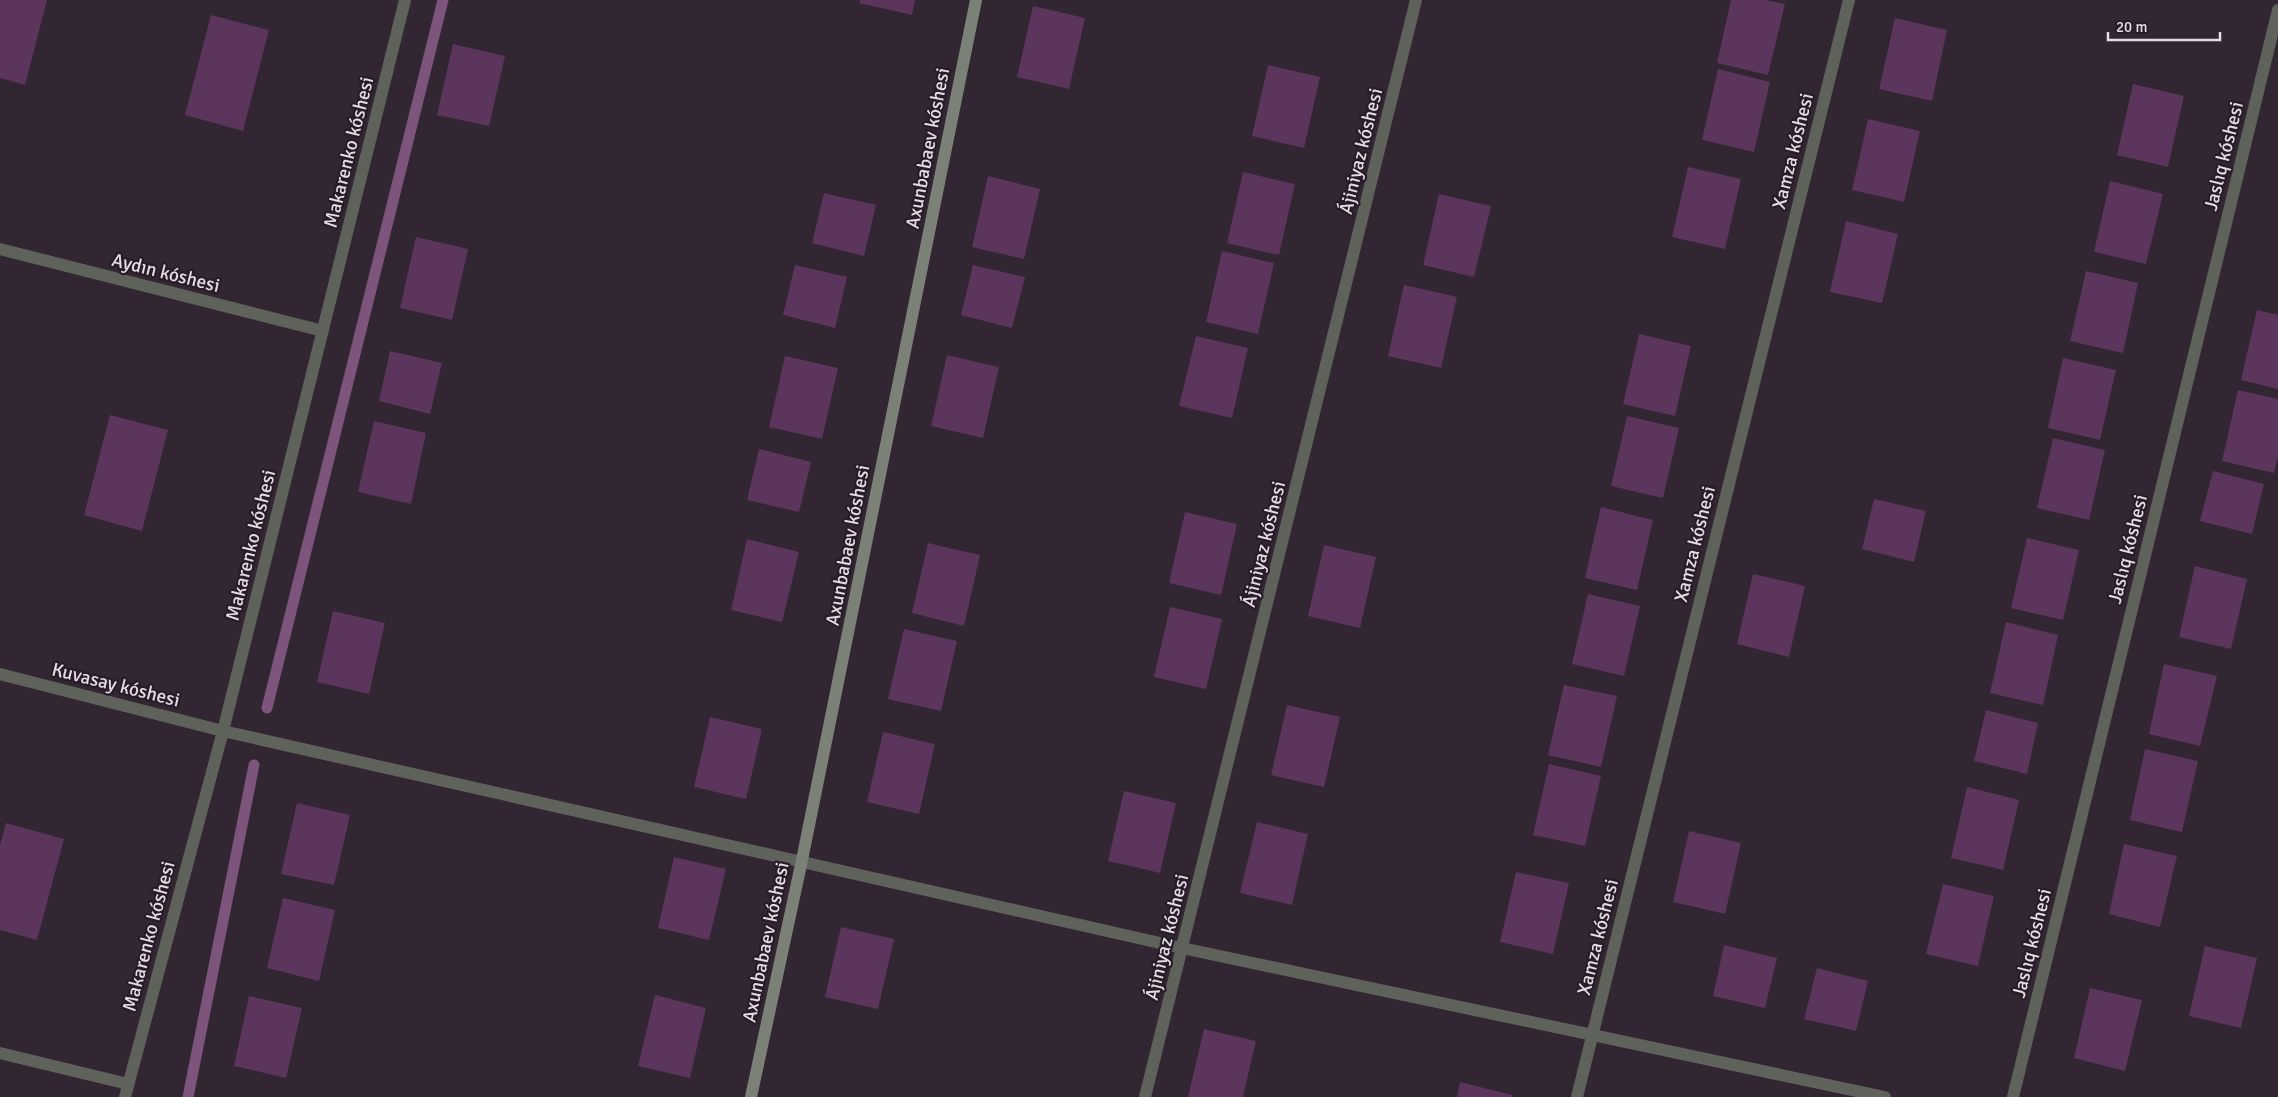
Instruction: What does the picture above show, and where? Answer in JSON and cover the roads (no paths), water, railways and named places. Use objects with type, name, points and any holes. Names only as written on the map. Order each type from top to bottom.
[{"type":"street","name":"Makarenko kóshesi","points":[[125,1097],[223,730],[405,0]]},
{"type":"street","name":"Axunbabaev kóshesi","points":[[751,1097],[802,860],[976,0]]},
{"type":"street","name":"Ájiniyaz kóshesi","points":[[1145,1097],[1416,0]]},
{"type":"street","name":"Xamza kóshesi","points":[[1577,1097],[1849,0]]},
{"type":"street","name":"Jaslıq kóshesi","points":[[2013,1097],[2278,10]]},
{"type":"street","name":"Aydın kóshesi","points":[[0,250],[322,331]]},
{"type":"street","name":"Kuvasay kóshesi","points":[[0,674],[223,730],[802,860],[1182,948],[1885,1097]]},
{"type":"street","points":[[0,1053],[128,1084]]},
{"type":"waterway","points":[[267,708],[443,0]]},
{"type":"waterway","points":[[188,1097],[254,765]]}]
